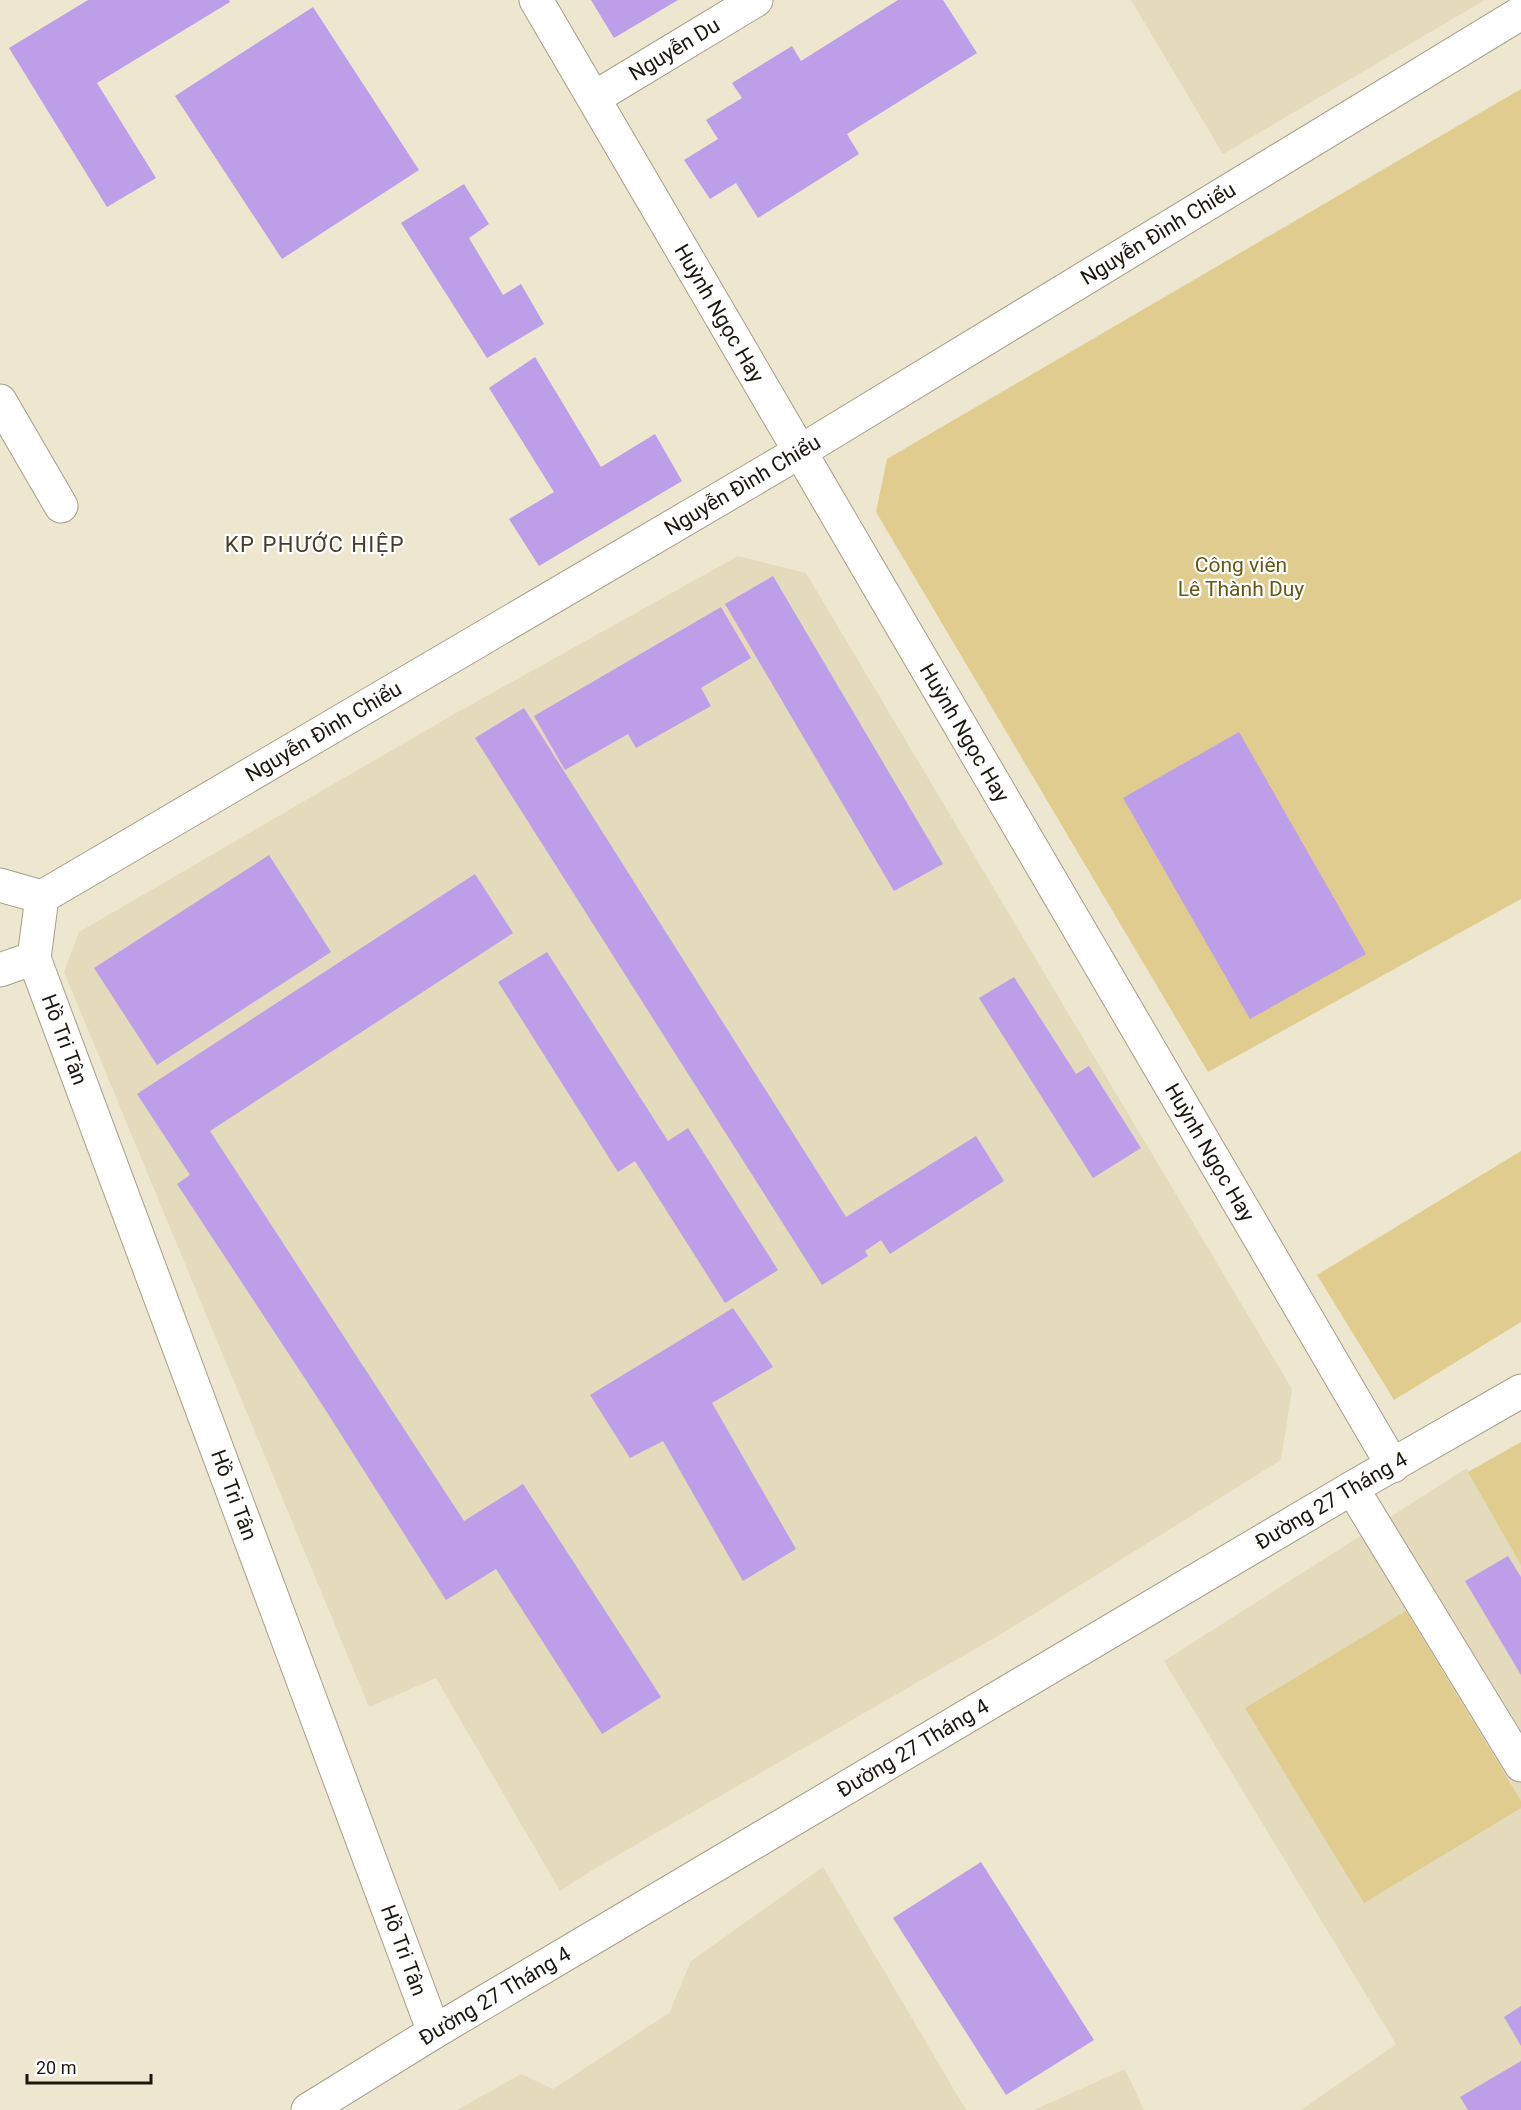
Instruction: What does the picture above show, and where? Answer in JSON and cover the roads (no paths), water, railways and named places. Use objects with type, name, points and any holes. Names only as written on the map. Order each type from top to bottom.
[{"type":"street","name":"Huỳnh Ngọc Hay","points":[[536,0],[1393,1466]]},
{"type":"street","name":"Nguyễn Du","points":[[594,98],[756,0]]},
{"type":"street","name":"Nguyễn Đình Chiểu","points":[[42,897],[801,451],[1521,13]]},
{"type":"street","points":[[0,401],[61,506]]},
{"type":"street","points":[[0,885],[42,897],[34,958],[0,970]]},
{"type":"street","name":"Hồ Tri Tân","points":[[34,958],[434,2032]]},
{"type":"street","name":"Đường 27 Tháng 4","points":[[308,2110],[434,2032],[1352,1488],[1521,1391]]},
{"type":"street","points":[[1352,1488],[1521,1765]]},
{"type":"district","name":"KP PHƯỚC HIỆP","points":[[315,544]]},
{"type":"park label","name":"Công viên Lê Thành Duy","points":[[1241,577]]}]
